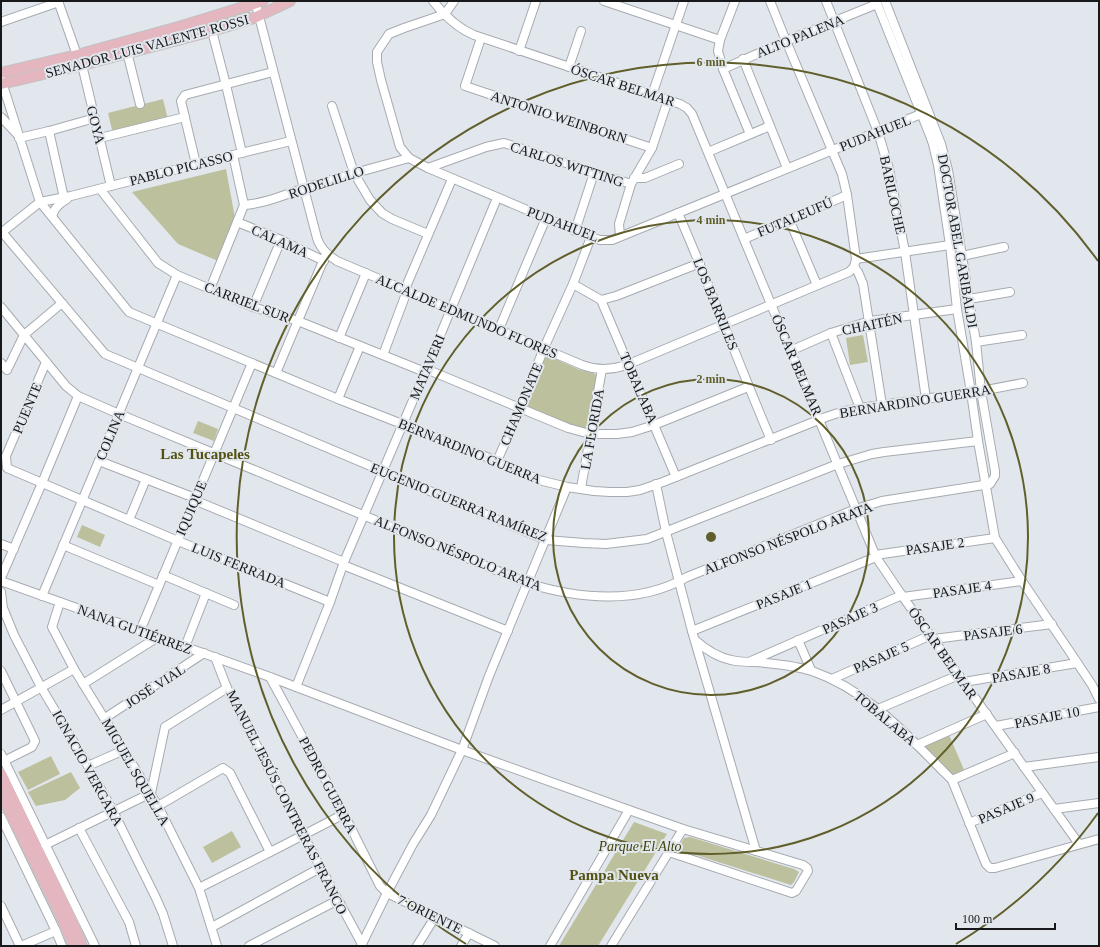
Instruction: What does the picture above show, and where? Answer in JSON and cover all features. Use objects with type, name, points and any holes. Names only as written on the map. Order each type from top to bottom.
[{"type":"main road","name":"SENADOR LUIS VALENTE ROSSI","points":[[1,73],[127,52],[212,31],[259,16],[290,1]]},
{"type":"main road","name":"SENADOR LUIS VALENTE ROSSI","points":[[1,82],[79,60],[258,2]]},
{"type":"main road","points":[[187,24],[190,36]]},
{"type":"main road","points":[[1,774],[82,946]]},
{"type":"main road","points":[[1,794],[59,911],[74,946]]},
{"type":"street","name":"ÓSCAR BELMAR","points":[[433,1],[452,22],[462,29],[481,38],[683,105],[690,110],[876,556],[1079,844]]},
{"type":"street","points":[[445,14],[454,1]]},
{"type":"street","points":[[519,51],[536,1]]},
{"type":"street","points":[[606,1],[720,40]]},
{"type":"street","points":[[652,95],[677,26],[684,1]]},
{"type":"street","points":[[735,1],[720,40],[718,51],[723,69],[750,134]]},
{"type":"street","points":[[770,1],[844,179],[855,263],[863,284],[882,405]]},
{"type":"street","name":"BARILOCHE","points":[[826,1],[878,132],[892,178],[905,252],[926,399]]},
{"type":"street","points":[[1,22],[58,2]]},
{"type":"street","name":"GOYA","points":[[58,2],[79,60],[95,118],[111,186]]},
{"type":"street","points":[[258,2],[259,16],[291,141],[317,238],[325,257],[276,373]]},
{"type":"street","name":"ALTO PALENA","points":[[723,69],[743,59],[879,2]]},
{"type":"street","name":"DOCTOR ABEL GARIBALDI","points":[[879,2],[936,155],[978,441],[995,538],[1022,581],[1052,624],[1099,699]]},
{"type":"street","name":"DOCTOR ABEL GARIBALDI","points":[[879,2],[944,155],[951,188],[976,342],[981,391],[995,471],[995,476],[990,484],[985,485]]},
{"type":"street","name":"PUDAHUEL","points":[[445,14],[389,34],[377,52],[377,62],[400,147],[409,158],[428,168],[591,237],[612,240],[921,114]]},
{"type":"street","points":[[212,31],[242,152]]},
{"type":"street","points":[[569,67],[582,31]]},
{"type":"street","name":"ANTONIO WEINBORN","points":[[481,38],[465,86],[652,148]]},
{"type":"street","points":[[127,52],[140,104]]},
{"type":"street","points":[[743,59],[788,168]]},
{"type":"street","points":[[196,164],[181,101],[184,96],[273,72]]},
{"type":"street","name":"BERNARDINO GUERRA","points":[[1,82],[40,202],[129,312],[338,399],[497,461],[539,480],[567,487],[594,491],[616,492],[640,490],[841,412],[981,391],[1023,383]]},
{"type":"street","points":[[620,236],[619,224],[632,181],[652,148],[668,100]]},
{"type":"street","points":[[332,106],[354,173],[370,200],[382,213],[392,219],[428,234]]},
{"type":"street","name":"BERNARDINO GUERRA","points":[[1,117],[19,138]]},
{"type":"street","points":[[100,138],[185,117]]},
{"type":"street","points":[[19,138],[95,118]]},
{"type":"street","points":[[708,152],[770,126]]},
{"type":"street","points":[[49,131],[68,197]]},
{"type":"street","name":"PABLO PICASSO","points":[[2,232],[40,202],[68,197],[242,152],[291,141]]},
{"type":"street","name":"CARLOS WITTING","points":[[428,168],[486,147],[504,143],[594,173],[632,181]]},
{"type":"street","points":[[210,289],[244,205],[233,155]]},
{"type":"street","name":"RODELILLO","points":[[244,205],[258,204],[354,173],[409,158]]},
{"type":"street","points":[[632,181],[645,178],[679,164]]},
{"type":"street","points":[[575,230],[594,173]]},
{"type":"street","points":[[382,355],[428,234],[452,179]]},
{"type":"street","name":"CARRIEL SUR","points":[[100,189],[158,263],[177,275],[253,307],[298,321],[568,428],[590,434],[617,434],[632,432],[654,425],[748,387]]},
{"type":"street","name":"FUTALEUFÚ","points":[[744,239],[847,196]]},
{"type":"street","name":"PABLO PICASSO","points":[[52,216],[58,204],[68,197]]},
{"type":"street","name":"MATAVERI","points":[[296,687],[330,602],[343,564],[497,198]]},
{"type":"street","name":"LOS BARRILES","points":[[678,213],[700,262],[748,387],[771,440]]},
{"type":"street","points":[[499,329],[546,218]]},
{"type":"street","points":[[789,219],[817,285]]},
{"type":"street","name":"CALAMA","points":[[236,222],[325,257]]},
{"type":"street","name":"EUGENIO GUERRA RAMÍREZ","points":[[2,232],[105,354],[546,540],[584,544],[606,544],[647,539],[838,464],[872,454],[978,441]]},
{"type":"street","name":"CHAMONATE","points":[[497,461],[520,409],[544,348],[573,284],[591,237]]},
{"type":"street","points":[[253,307],[281,240]]},
{"type":"street","points":[[855,263],[905,252],[950,245]]},
{"type":"street","points":[[962,256],[1004,247]]},
{"type":"street","name":"ALCALDE EDMUNDO FLORES","points":[[325,257],[589,367],[602,369],[616,368],[629,364],[849,272],[855,263]]},
{"type":"street","points":[[573,284],[601,300],[616,296],[700,262]]},
{"type":"street","points":[[339,338],[366,273]]},
{"type":"street","name":"COLINA","points":[[42,596],[177,275]]},
{"type":"street","points":[[969,299],[1010,292]]},
{"type":"street","name":"TOBALABA","points":[[601,300],[676,477]]},
{"type":"street","points":[[1,363],[7,370],[24,335],[62,303]]},
{"type":"street","name":"ALFONSO NÉSPOLO ARATA","points":[[1,307],[61,380],[78,396],[527,584],[565,593],[602,596],[632,595],[661,589],[687,577],[856,509],[882,501],[985,485]]},
{"type":"street","name":"CHAITÉN","points":[[790,351],[831,333],[870,322],[958,309]]},
{"type":"street","points":[[831,333],[860,408]]},
{"type":"street","points":[[976,342],[1022,335]]},
{"type":"street","points":[[338,399],[360,346]]},
{"type":"street","name":"PUENTE","points":[[46,362],[6,456],[7,468],[82,500]]},
{"type":"street","name":"IQUIQUE","points":[[140,630],[252,363]]},
{"type":"street","name":"LA FLORIDA","points":[[581,488],[602,369]]},
{"type":"street","points":[[1,578],[78,396]]},
{"type":"street","points":[[99,461],[195,499],[343,564],[508,631]]},
{"type":"street","points":[[129,520],[146,479]]},
{"type":"street","points":[[656,484],[666,532],[692,631],[756,851]]},
{"type":"street","name":"LA FLORIDA","points":[[362,945],[413,844],[431,815],[462,750],[489,676],[567,487]]},
{"type":"street","name":"LUIS FERRADA","points":[[82,500],[330,602]]},
{"type":"street","name":"PASAJE 2","points":[[876,556],[995,538]]},
{"type":"street","points":[[1,544],[14,549]]},
{"type":"street","points":[[63,546],[159,585]]},
{"type":"street","name":"PASAJE 1","points":[[692,631],[876,556]]},
{"type":"street","points":[[163,575],[234,605]]},
{"type":"street","name":"NANA GUTIÉRREZ","points":[[1,581],[270,677],[462,750],[683,829],[803,866],[807,868],[808,871],[796,891],[792,893],[669,852]]},
{"type":"street","name":"PASAJE 4","points":[[903,596],[1022,581]]},
{"type":"street","name":"IGNACIO VERGARA","points":[[1,592],[3,608],[14,635],[41,688],[88,766],[113,812],[156,898],[163,914],[173,946]]},
{"type":"street","points":[[185,646],[206,593]]},
{"type":"street","name":"PASAJE 3","points":[[748,662],[903,596]]},
{"type":"street","name":"MIGUEL SQUELLA","points":[[60,602],[52,627],[74,669],[158,806],[198,888],[217,946]]},
{"type":"street","name":"PASAJE 6","points":[[932,637],[1052,624]]},
{"type":"street","points":[[83,684],[158,637]]},
{"type":"street","name":"PASAJE 5","points":[[832,679],[932,637]]},
{"type":"street","name":"TOBALABA","points":[[695,640],[720,656],[732,660],[787,665],[811,670],[832,679],[857,693],[878,709],[952,780],[986,864],[990,868],[995,868],[1079,844]]},
{"type":"street","points":[[798,640],[811,670]]},
{"type":"street","name":"JOSÉ VIAL","points":[[105,718],[204,654]]},
{"type":"street","name":"MANUEL JESÚS CONTRERAS FRANCO","points":[[215,657],[227,688],[303,836],[362,945]]},
{"type":"street","name":"PASAJE 8","points":[[964,682],[1077,663]]},
{"type":"street","points":[[1,710],[74,669]]},
{"type":"street","points":[[1,671],[35,743],[32,747],[3,758],[95,946]]},
{"type":"street","points":[[878,709],[959,675]]},
{"type":"street","name":"PEDRO GUERRA","points":[[270,677],[344,814],[380,886],[387,893]]},
{"type":"street","points":[[45,845],[151,793],[166,727],[227,688]]},
{"type":"street","name":"PASAJE 10","points":[[996,726],[1099,707]]},
{"type":"street","points":[[916,745],[987,714]]},
{"type":"street","points":[[88,766],[124,750]]},
{"type":"street","points":[[952,780],[1014,753]]},
{"type":"street","points":[[1024,767],[1099,757]]},
{"type":"street","points":[[158,806],[223,768],[230,773],[270,852]]},
{"type":"street","name":"PASAJE 9","points":[[969,823],[1042,793]]},
{"type":"street","points":[[1054,809],[1099,803]]},
{"type":"street","points":[[550,946],[629,810]]},
{"type":"street","points":[[198,888],[256,860],[344,814]]},
{"type":"street","points":[[1,817],[62,946]]},
{"type":"street","points":[[79,828],[129,922],[136,946]]},
{"type":"street","points":[[611,946],[683,829]]},
{"type":"street","points":[[1079,844],[1099,839]]},
{"type":"street","points":[[212,927],[320,868]]},
{"type":"street","name":"7 ORIENTE","points":[[387,893],[495,946]]},
{"type":"street","points":[[249,946],[338,900]]},
{"type":"street","points":[[1,908],[20,946],[56,931]]},
{"type":"street","points":[[417,946],[435,916]]},
{"type":"street","points":[[461,946],[469,933]]},
{"type":"green space","points":[[247,10],[251,15],[249,18],[193,31],[192,28],[194,26]]},
{"type":"green space","points":[[163,99],[168,120],[113,134],[108,113]]},
{"type":"green space","points":[[226,169],[235,218],[218,261],[178,244],[132,192]]},
{"type":"green space","points":[[863,335],[868,362],[850,365],[846,338]]},
{"type":"green space","points":[[548,356],[580,370],[593,373],[599,377],[589,426],[586,430],[528,410],[525,405],[545,358]]},
{"type":"green space","points":[[198,421],[218,429],[214,441],[193,433]]},
{"type":"green space","points":[[82,525],[105,535],[100,547],[77,537]]},
{"type":"green space","points":[[949,735],[965,772],[955,775],[950,773],[926,751],[926,745]]},
{"type":"green space","points":[[51,756],[60,774],[28,790],[18,772]]},
{"type":"green space","points":[[71,772],[80,788],[65,800],[36,806],[28,792]]},
{"type":"green space","name":"Parque El Alto","points":[[634,822],[667,834],[598,946],[559,946]]},
{"type":"green space","points":[[232,831],[241,847],[212,863],[203,847]]},
{"type":"green space","points":[[690,837],[794,869],[799,872],[791,885],[677,849],[684,838]]},
{"type":"district","name":"Las Tucapeles","points":[[205,454]]},
{"type":"district","name":"Pampa Nueva","points":[[614,875]]}]
